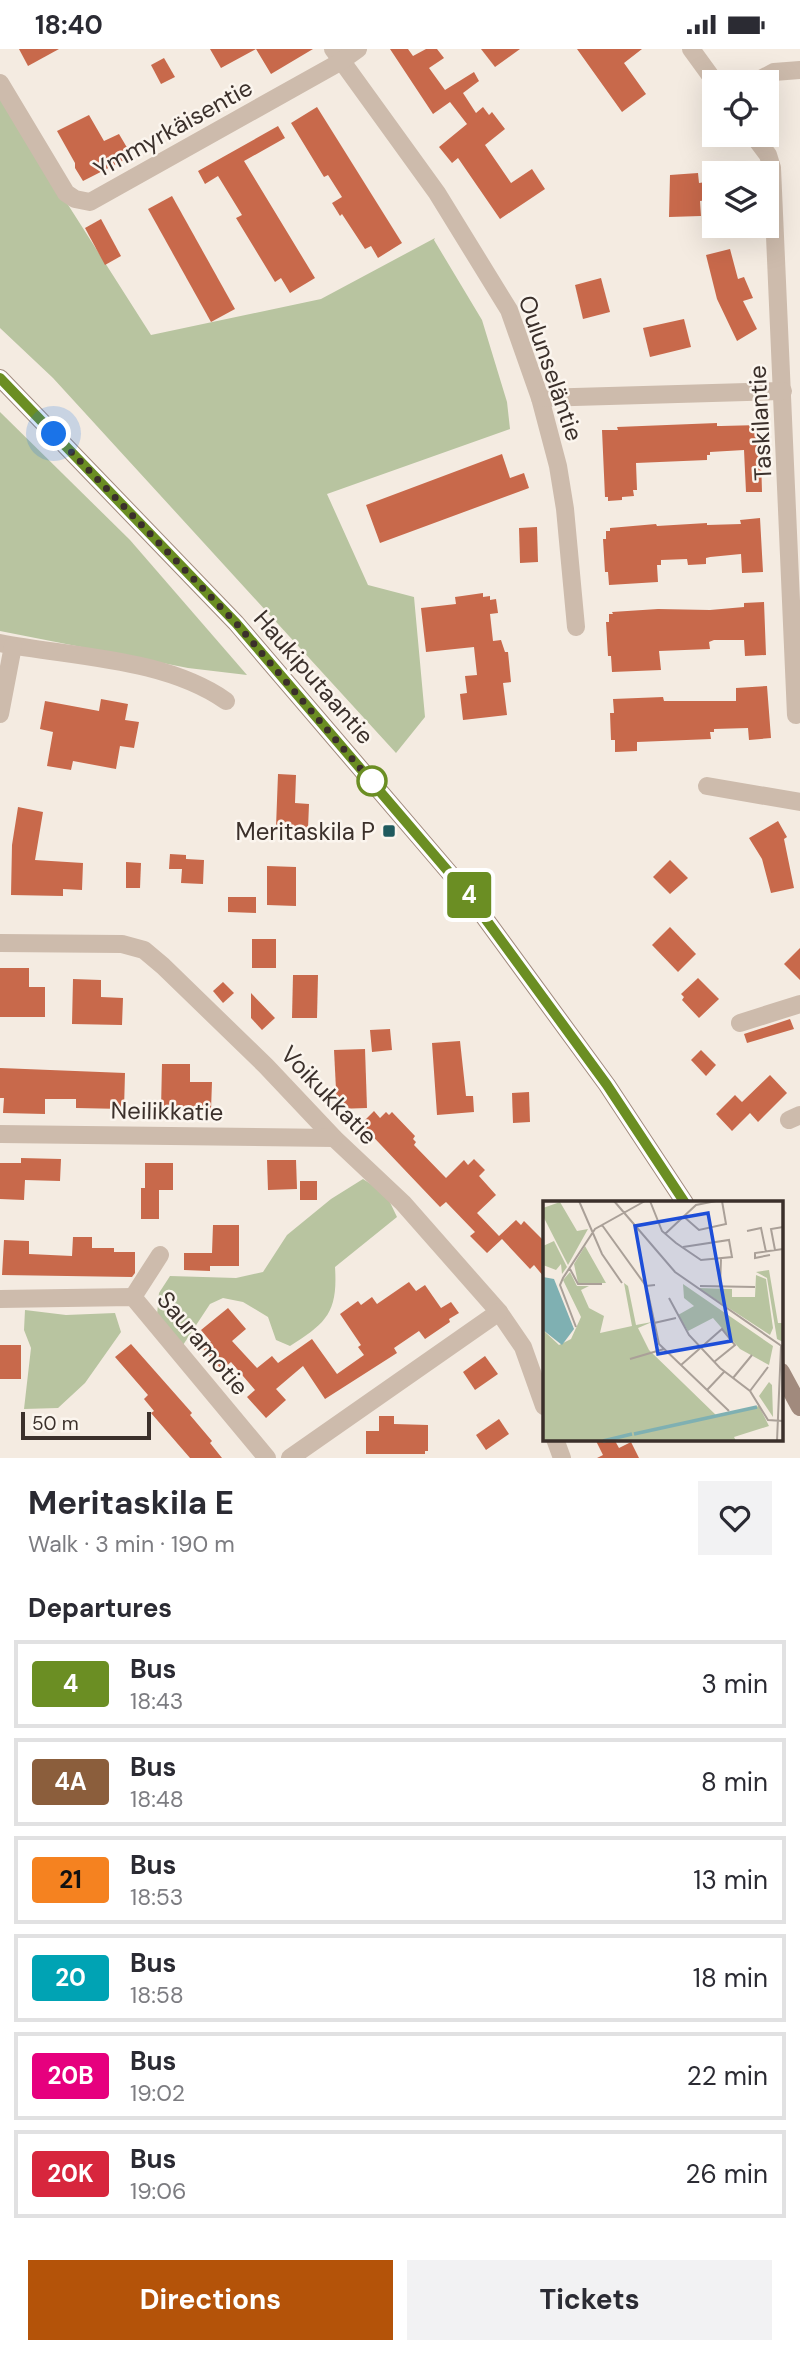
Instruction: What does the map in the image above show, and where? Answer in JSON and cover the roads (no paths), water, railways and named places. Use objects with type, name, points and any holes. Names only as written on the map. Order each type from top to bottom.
[{"type":"main road","name":"Haukiputaantie","points":[[0,377],[236,623],[465,891],[607,1085],[684,1201]]},
{"type":"main road","points":[[782,1374],[800,1408]]},
{"type":"street","name":"Ymmyrkäisentie","points":[[0,83],[66,193],[75,199],[90,202],[337,56],[358,49]]},
{"type":"street","points":[[691,49],[706,70]]},
{"type":"street","name":"Oulunseläntie","points":[[337,56],[437,193],[509,310],[540,398],[558,466],[565,509],[576,627]]},
{"type":"street","points":[[779,72],[800,70]]},
{"type":"street","name":"Taskilantie","points":[[762,147],[772,168],[796,715]]},
{"type":"street","points":[[540,398],[783,391]]},
{"type":"street","points":[[0,714],[7,645],[136,664],[214,692],[226,701]]},
{"type":"street","points":[[707,786],[800,802]]},
{"type":"street","name":"Voikukkatie","points":[[0,943],[122,943],[144,950],[266,1066],[334,1138],[403,1203],[499,1312],[523,1347],[543,1403]]},
{"type":"street","points":[[740,1023],[800,1004]]},
{"type":"street","name":"Neilikkatie","points":[[0,1134],[334,1138]]},
{"type":"street","points":[[133,1297],[160,1255]]},
{"type":"street","name":"Sauramotie","points":[[0,1299],[133,1297],[267,1458]]},
{"type":"street","points":[[290,1458],[499,1312]]},
{"type":"street","points":[[556,1441],[562,1458]]},
{"type":"place","name":"Meritaskila P","points":[[389,831]]}]
